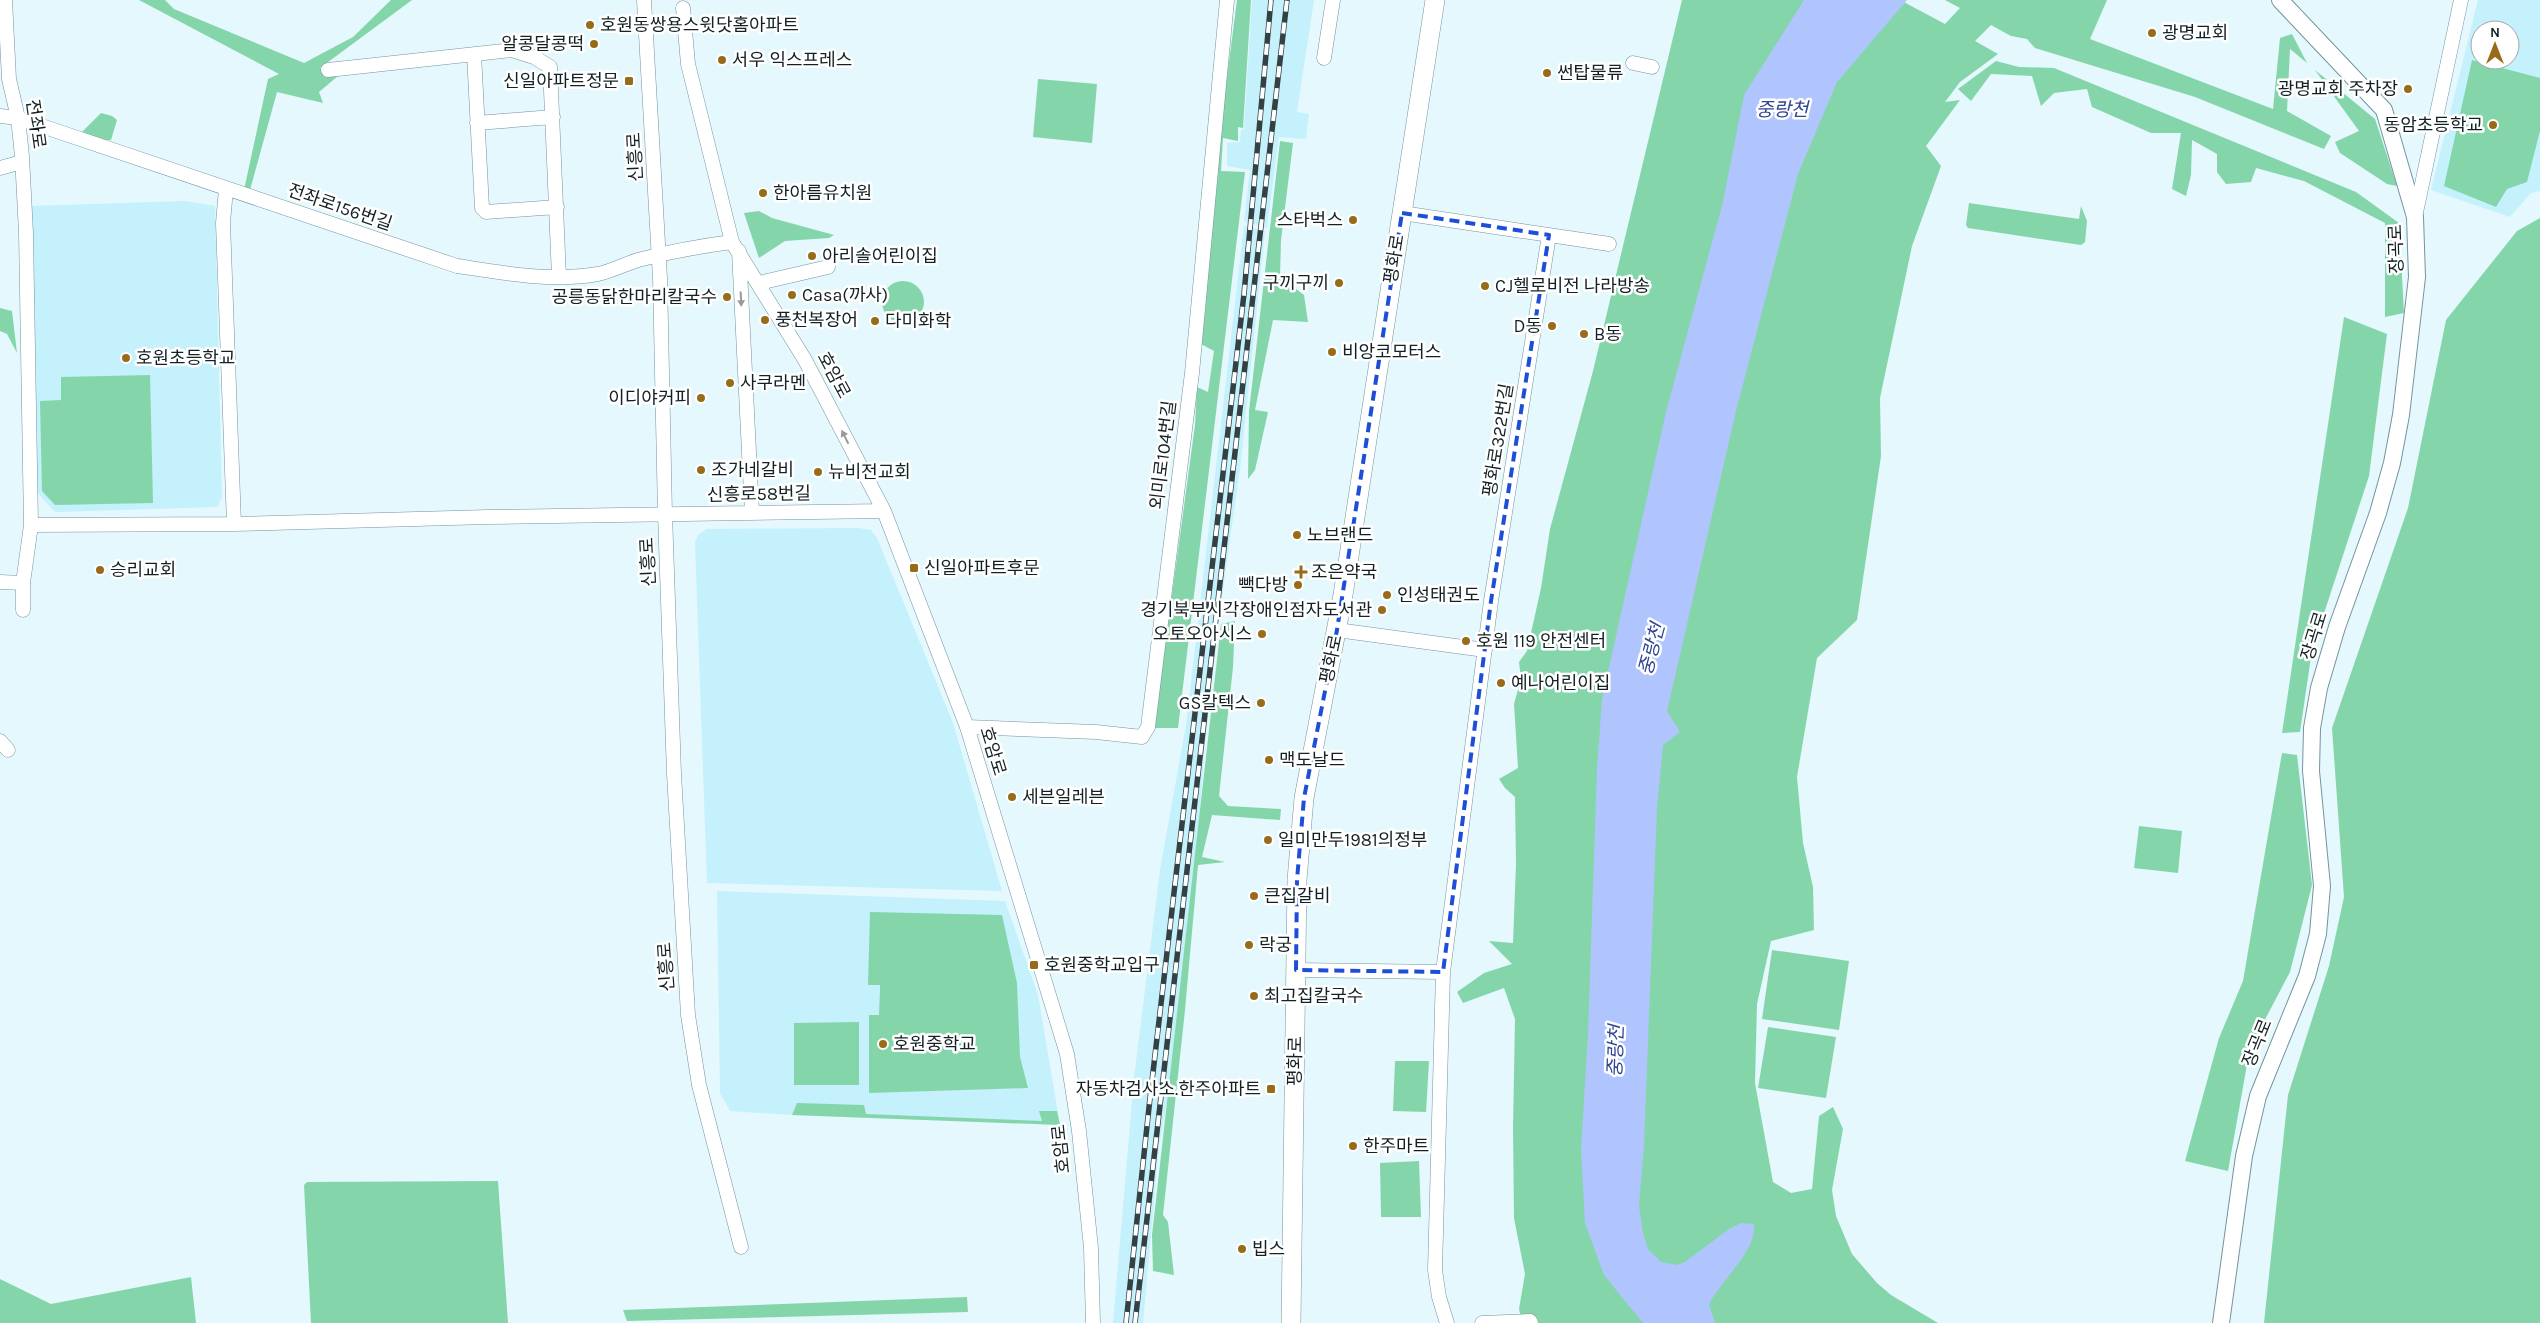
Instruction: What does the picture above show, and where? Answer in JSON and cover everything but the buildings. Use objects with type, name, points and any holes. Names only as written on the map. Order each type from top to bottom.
[{"type":"main road","name":"평화로","points":[[1291,1323],[1297,880],[1304,798],[1337,630],[1435,0]]},
{"type":"street","name":"전좌로","points":[[6,0],[9,79],[18,118],[26,232],[31,524],[23,583],[23,610]]},
{"type":"street","name":"신흥로","points":[[644,0],[658,255],[674,774],[688,1005],[699,1085],[741,1247]]},
{"type":"street","name":"외미로104번길","points":[[966,727],[1096,732],[1142,737],[1148,726],[1192,372],[1227,0]]},
{"type":"street","points":[[1324,58],[1333,0]]},
{"type":"street","name":"장곡로","points":[[2221,1323],[2244,1156],[2258,1096],[2307,976],[2318,934],[2322,886],[2311,771],[2312,728],[2319,688],[2337,627],[2378,512],[2392,463],[2402,415],[2417,277],[2415,217],[2384,110],[2280,0]]},
{"type":"street","points":[[2415,217],[2461,0]]},
{"type":"street","name":"호암로","points":[[682,8],[688,64],[735,246],[805,360],[884,511],[966,727],[1068,1054],[1079,1131],[1091,1248],[1093,1323]]},
{"type":"street","points":[[328,70],[512,50],[534,57],[550,67],[559,277]]},
{"type":"street","points":[[474,54],[482,208],[486,212],[557,207]]},
{"type":"street","points":[[1633,63],[1652,67]]},
{"type":"street","name":"전좌로156번길","points":[[0,116],[18,118],[457,266],[509,275],[559,277],[599,274],[688,247],[735,246]]},
{"type":"street","points":[[478,123],[553,117]]},
{"type":"street","points":[[0,168],[22,162]]},
{"type":"street","points":[[226,189],[223,223],[234,524]]},
{"type":"street","points":[[1402,213],[1609,244]]},
{"type":"street","name":"평화로322번길","points":[[1448,1323],[1439,1297],[1434,1270],[1443,972],[1484,650],[1550,235]]},
{"type":"street","points":[[735,246],[752,512]]},
{"type":"street","points":[[759,283],[828,267]]},
{"type":"street","name":"신흥로58번길","points":[[31,524],[234,524],[752,512],[884,511]]},
{"type":"street","points":[[0,582],[23,583]]},
{"type":"street","points":[[1337,630],[1484,650]]},
{"type":"street","points":[[1296,970],[1443,972]]},
{"type":"street","points":[[1482,1323],[1530,1321],[1531,1323]]},
{"type":"highlighted area","points":[[1402,213],[1549,235],[1491,601],[1443,972],[1296,970],[1297,880],[1304,798],[1337,630]]},
{"type":"shaded area","points":[[1252,0],[1314,0],[1297,112],[1309,114],[1306,139],[1279,137],[1267,228],[1244,221],[1250,170],[1227,166],[1227,143],[1240,142],[1241,130],[1244,129]]},
{"type":"shaded area","name":"동암초등학교","points":[[2478,0],[2540,0],[2540,191],[2531,193],[2510,217],[2431,190],[2470,32],[2470,70],[2520,70],[2520,20],[2473,20]]},
{"type":"shaded area","name":"호원초등학교","points":[[185,201],[215,206],[222,497],[217,507],[55,512],[36,491],[31,206]]},
{"type":"shaded area","points":[[1244,226],[1265,231],[1240,469],[1219,617],[1204,754],[1192,928],[1176,1052],[1159,1146],[1143,1323],[1113,1323],[1134,1078],[1160,870],[1186,725]]},
{"type":"shaded area","points":[[858,528],[871,530],[877,538],[953,723],[1002,891],[707,883],[695,542],[699,534],[707,529]]},
{"type":"shaded area","name":"호원중학교","points":[[717,891],[1005,901],[1038,995],[1060,1125],[730,1111],[720,1093]]},
{"type":"green space","points":[[139,0],[165,0],[174,9],[304,63],[353,37],[391,0],[412,0],[320,68],[338,76],[319,92],[323,103],[277,92],[250,190],[244,190],[268,79],[279,74]]},
{"type":"green space","points":[[1237,0],[1251,0],[1243,128],[1238,127],[1238,141],[1223,138],[1221,171],[1245,172],[1178,728],[1154,728],[1195,425],[1197,387],[1208,392],[1214,351],[1199,343],[1221,124]]},
{"type":"green space","points":[[1682,0],[1900,0],[1945,24],[1960,8],[1945,0],[2107,0],[2090,39],[2273,109],[2280,38],[2292,34],[2307,63],[2290,49],[2287,111],[2331,136],[2324,149],[2195,97],[2035,48],[2027,39],[2011,36],[1991,25],[1975,41],[1998,54],[1960,82],[1945,102],[1960,100],[1926,146],[1941,166],[1912,246],[1880,398],[1881,456],[1857,620],[1817,658],[1797,777],[1803,843],[1813,887],[1814,930],[1771,941],[1757,1004],[1755,1083],[1773,1182],[1791,1193],[1812,1189],[1819,1116],[1833,1107],[1843,1129],[1832,1190],[1836,1216],[1852,1254],[1877,1283],[1891,1295],[1938,1323],[1522,1323],[1519,1309],[1525,1274],[1514,1218],[1515,1019],[1504,988],[1463,1003],[1457,992],[1484,973],[1512,964],[1489,941],[1513,943],[1516,864],[1515,797],[1499,779],[1518,768],[1514,704],[1521,679],[1519,662],[1527,651],[1541,588],[1550,529],[1593,371]]},
{"type":"green space","points":[[1996,61],[2019,67],[2054,68],[2356,192],[2399,223],[2404,313],[2385,317],[2385,223],[2304,181],[2256,168],[2251,182],[2226,184],[2217,172],[2217,154],[2192,140],[2191,175],[2186,196],[2172,189],[2181,133],[2151,133],[2092,107],[2087,89],[2054,93],[2041,106],[2032,76],[1991,74],[1971,101],[1958,89]]},
{"type":"green space","points":[[2470,69],[2510,70],[2540,78],[2540,131],[2527,182],[2507,189],[2496,207],[2444,186]]},
{"type":"green space","points":[[2315,70],[2375,119],[2397,186],[2387,184],[2340,153],[2335,142],[2359,131]]},
{"type":"green space","points":[[1038,79],[1097,84],[1092,143],[1033,137]]},
{"type":"green space","points":[[101,113],[112,116],[117,120],[111,140],[100,140],[82,132]]},
{"type":"green space","points":[[1280,141],[1293,143],[1281,240],[1280,277],[1304,295],[1308,322],[1273,320],[1255,410],[1268,412],[1255,470],[1248,479],[1249,411]]},
{"type":"green space","points":[[1969,203],[2079,219],[2081,206],[2087,221],[2085,242],[2081,245],[1968,228],[1966,225]]},
{"type":"green space","points":[[759,211],[772,218],[834,235],[829,238],[785,241],[759,258],[744,213]]},
{"type":"green space","points":[[2540,218],[2540,1323],[2264,1323],[2288,1095],[2329,966],[2344,897],[2332,728],[2408,508],[2446,320],[2517,231]]},
{"type":"green space","points":[[907,281],[915,284],[921,290],[924,302],[921,314],[915,320],[899,323],[891,320],[885,314],[882,298],[885,290],[891,284]]},
{"type":"green space","points":[[0,308],[12,311],[17,353],[7,334],[0,331]]},
{"type":"green space","points":[[2344,317],[2387,334],[2369,476],[2312,650],[2300,732],[2282,733]]},
{"type":"green space","points":[[150,375],[153,503],[55,505],[42,491],[40,401],[61,400],[61,377]]},
{"type":"green space","points":[[1235,621],[1233,667],[1219,796],[1228,806],[1281,809],[1280,820],[1212,815],[1202,857],[1225,862],[1198,865],[1163,1215],[1168,1222],[1174,1275],[1153,1271],[1152,1235],[1221,624]]},
{"type":"green space","points":[[2282,753],[2297,755],[2312,885],[2290,972],[2250,1048],[2228,1171],[2185,1161],[2219,1038],[2243,981]]},
{"type":"green space","points":[[2139,826],[2182,831],[2178,873],[2134,868]]},
{"type":"green space","points":[[870,912],[1002,915],[1017,983],[1020,1057],[1028,1088],[869,1093],[869,1015],[879,1015],[880,989],[880,985],[868,985]]},
{"type":"green space","points":[[1772,950],[1849,961],[1839,1030],[1762,1019]]},
{"type":"green space","points":[[859,1022],[859,1085],[794,1085],[794,1023]]},
{"type":"green space","points":[[1768,1027],[1836,1037],[1826,1098],[1758,1088]]},
{"type":"green space","points":[[1395,1061],[1429,1061],[1426,1112],[1393,1111]]},
{"type":"green space","points":[[797,1103],[864,1105],[866,1114],[1042,1121],[1039,1111],[1057,1111],[1060,1125],[792,1115]]},
{"type":"green space","points":[[1419,1161],[1421,1217],[1381,1217],[1380,1163]]},
{"type":"green space","points":[[498,1181],[508,1323],[311,1323],[304,1185],[307,1182]]},
{"type":"green space","points":[[191,1277],[196,1323],[0,1323],[0,1279],[51,1304]]},
{"type":"green space","points":[[967,1297],[968,1312],[627,1321],[623,1310]]},
{"type":"water","name":"중랑천","points":[[1804,0],[1907,0],[1837,82],[1798,174],[1736,411],[1667,711],[1680,732],[1663,745],[1657,808],[1644,1145],[1639,1206],[1643,1233],[1648,1249],[1661,1262],[1677,1265],[1685,1262],[1729,1229],[1741,1223],[1754,1224],[1750,1245],[1714,1295],[1709,1305],[1715,1323],[1643,1323],[1604,1275],[1585,1223],[1581,1150],[1588,1034],[1597,770],[1602,699],[1666,412],[1723,202],[1744,95]]},
{"type":"railway","points":[[1126,1323],[1150,1098],[1244,294],[1271,0]]},
{"type":"railway","points":[[1135,1323],[1287,0]]},
{"type":"place","name":"호원동쌍용스윗닷홈아파트","points":[[590,25]]},
{"type":"place","name":"광명교회","points":[[2152,33]]},
{"type":"place","name":"알콩달콩떡","points":[[594,44]]},
{"type":"place","name":"서우 익스프레스","points":[[722,60]]},
{"type":"place","name":"썬탑물류","points":[[1547,73]]},
{"type":"place","name":"신일아파트정문","points":[[629,81]]},
{"type":"place","name":"광명교회 주차장","points":[[2408,89]]},
{"type":"place","name":"동암초등학교","points":[[2493,125]]},
{"type":"place","name":"한아름유치원","points":[[763,193]]},
{"type":"place","name":"스타벅스","points":[[1353,220]]},
{"type":"place","name":"아리솔어린이집","points":[[812,256]]},
{"type":"place","name":"구끼구끼","points":[[1339,283]]},
{"type":"place","name":"CJ헬로비전 나라방송","points":[[1485,286]]},
{"type":"place","name":"Casa(까사)","points":[[792,295]]},
{"type":"place","name":"공릉동닭한마리칼국수","points":[[727,297]]},
{"type":"place","name":"풍천복장어","points":[[765,320]]},
{"type":"place","name":"다미화학","points":[[875,321]]},
{"type":"place","name":"D동","points":[[1552,326]]},
{"type":"place","name":"B동","points":[[1584,334]]},
{"type":"place","name":"비앙코모터스","points":[[1332,352]]},
{"type":"place","name":"호원초등학교","points":[[126,358]]},
{"type":"place","name":"사쿠라멘","points":[[730,383]]},
{"type":"place","name":"이디야커피","points":[[701,398]]},
{"type":"place","name":"조가네갈비","points":[[701,470]]},
{"type":"place","name":"뉴비전교회","points":[[818,472]]},
{"type":"place","name":"노브랜드","points":[[1297,535]]},
{"type":"place","name":"신일아파트후문","points":[[914,568]]},
{"type":"place","name":"승리교회","points":[[100,570]]},
{"type":"place","name":"조은약국","points":[[1301,572]]},
{"type":"place","name":"빽다방","points":[[1298,585]]},
{"type":"place","name":"인성태권도","points":[[1387,595]]},
{"type":"place","name":"경기북부시각장애인점자도서관","points":[[1382,610]]},
{"type":"place","name":"오토오아시스","points":[[1262,634]]},
{"type":"place","name":"호원 119 안전센터","points":[[1466,641]]},
{"type":"place","name":"예나어린이집","points":[[1501,683]]},
{"type":"place","name":"GS칼텍스","points":[[1261,703]]},
{"type":"place","name":"맥도날드","points":[[1269,760]]},
{"type":"place","name":"세븐일레븐","points":[[1012,797]]},
{"type":"place","name":"일미만두1981의정부","points":[[1268,840]]},
{"type":"place","name":"큰집갈비","points":[[1254,896]]},
{"type":"place","name":"락궁","points":[[1249,945]]},
{"type":"place","name":"호원중학교입구","points":[[1034,965]]},
{"type":"place","name":"최고집칼국수","points":[[1254,996]]},
{"type":"place","name":"호원중학교","points":[[883,1044]]},
{"type":"place","name":"자동차검사소.한주아파트","points":[[1271,1089]]},
{"type":"place","name":"한주마트","points":[[1353,1146]]},
{"type":"place","name":"빕스","points":[[1242,1249]]}]
